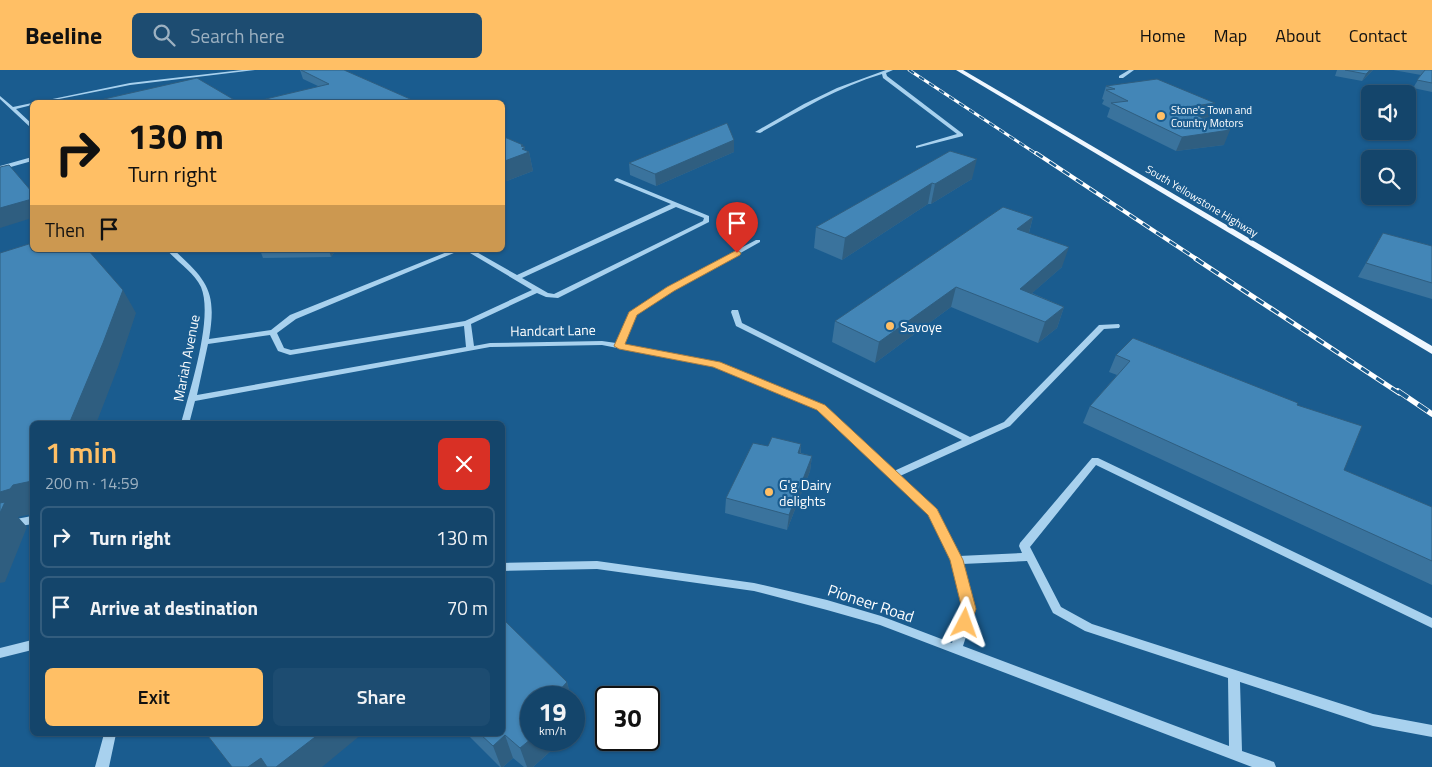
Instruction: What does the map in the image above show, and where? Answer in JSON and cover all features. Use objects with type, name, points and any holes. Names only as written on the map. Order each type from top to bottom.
[{"type":"main road","name":"South Yellowstone Highway","points":[[959,70],[1432,351]]},
{"type":"street","points":[[50,100],[130,84],[253,70]]},
{"type":"street","points":[[758,132],[816,100],[891,70]]},
{"type":"street","points":[[1120,77],[1132,70]]},
{"type":"street","points":[[882,72],[885,77],[961,135],[918,147]]},
{"type":"street","points":[[0,96],[30,124]]},
{"type":"street","points":[[13,108],[30,104]]},
{"type":"street","points":[[0,168],[30,160]]},
{"type":"street","points":[[471,252],[546,295],[556,296],[706,222],[707,217],[617,180]]},
{"type":"street","points":[[516,278],[677,204]]},
{"type":"street","points":[[619,346],[632,314],[670,289],[758,241]]},
{"type":"street","name":"Mariah Avenue","points":[[172,252],[204,288],[208,300],[206,332],[186,421]]},
{"type":"street","points":[[204,342],[273,332],[293,317],[453,252]]},
{"type":"street","points":[[273,332],[281,349],[290,353],[467,323],[537,290]]},
{"type":"street","points":[[735,312],[739,324],[970,441]]},
{"type":"street","points":[[467,323],[470,349]]},
{"type":"street","points":[[893,475],[1007,424],[1102,326],[1116,326]]},
{"type":"street","name":"Handcart Lane","points":[[191,399],[490,345],[602,343],[716,365],[821,408],[933,512],[956,560],[969,609],[956,649]]},
{"type":"street","points":[[1432,623],[1094,460],[1024,546],[1057,610],[1089,628],[1373,720],[1432,732]]},
{"type":"street","points":[[0,526],[30,520]]},
{"type":"street","points":[[956,560],[1028,557]]},
{"type":"street","name":"Pioneer Road","points":[[505,566],[597,565],[754,587],[827,605],[882,621],[1269,767]]},
{"type":"street","points":[[0,653],[30,646]]},
{"type":"street","points":[[1234,675],[1236,755]]},
{"type":"street","points":[[102,767],[110,736]]},
{"type":"building","points":[[301,70],[344,70],[412,100],[261,100],[329,84]]},
{"type":"building","points":[[1345,70],[1370,70],[1366,74]]},
{"type":"building","points":[[1425,70],[1432,70],[1432,83],[1417,80]]},
{"type":"building","points":[[197,78],[235,100],[106,100],[104,99]]},
{"type":"building","points":[[1157,79],[1215,103],[1180,108],[1230,130],[1182,137],[1111,103],[1128,101],[1106,90],[1115,89],[1106,86]]},
{"type":"building","points":[[727,123],[734,140],[655,174],[629,163]]},
{"type":"building","points":[[505,137],[523,145],[521,146],[525,147],[522,149],[529,152],[505,161]]},
{"type":"building","points":[[950,151],[977,159],[935,184],[932,183],[845,238],[816,227]]},
{"type":"building","points":[[9,165],[30,190],[30,200],[0,208],[0,167]]},
{"type":"building","points":[[1003,207],[1033,217],[1017,229],[1069,247],[1020,289],[1064,307],[1045,322],[956,287],[879,342],[835,321]]},
{"type":"building","points":[[1383,233],[1432,246],[1432,283],[1366,263]]},
{"type":"building","points":[[30,244],[30,252],[90,252],[123,290],[70,421],[30,421],[30,481],[13,485],[10,489],[0,492],[0,253]]},
{"type":"building","points":[[1133,338],[1298,403],[1297,405],[1362,426],[1344,470],[1432,507],[1432,561],[1090,406],[1130,361],[1116,355]]},
{"type":"building","name":"G'g Dairy delights","points":[[772,437],[801,444],[798,453],[812,456],[789,515],[726,498],[753,443],[768,446]]},
{"type":"building","points":[[5,502],[0,513],[0,503]]},
{"type":"building","points":[[505,621],[567,682],[563,686],[520,686],[520,748],[505,735]]},
{"type":"building","points":[[208,736],[316,736],[276,767],[267,767],[261,758],[248,767],[232,767]]},
{"type":"building","points":[[482,736],[504,736],[493,746]]},
{"type":"railway","points":[[909,70],[1038,155]]},
{"type":"railway","points":[[1036,153],[1198,260]]},
{"type":"railway","points":[[1196,259],[1399,393]]},
{"type":"railway","points":[[1398,391],[1432,414]]},
{"type":"place","name":"Stone's Town and Country Motors","points":[[1161,116]]},
{"type":"place","name":"Savoye","points":[[890,326]]},
{"type":"place","name":"G'g Dairy delights","points":[[769,492]]},
{"type":"route","points":[[737,253],[670,289],[632,314],[619,346],[716,365],[821,408],[933,512],[956,560],[969,609],[965,623]]}]
